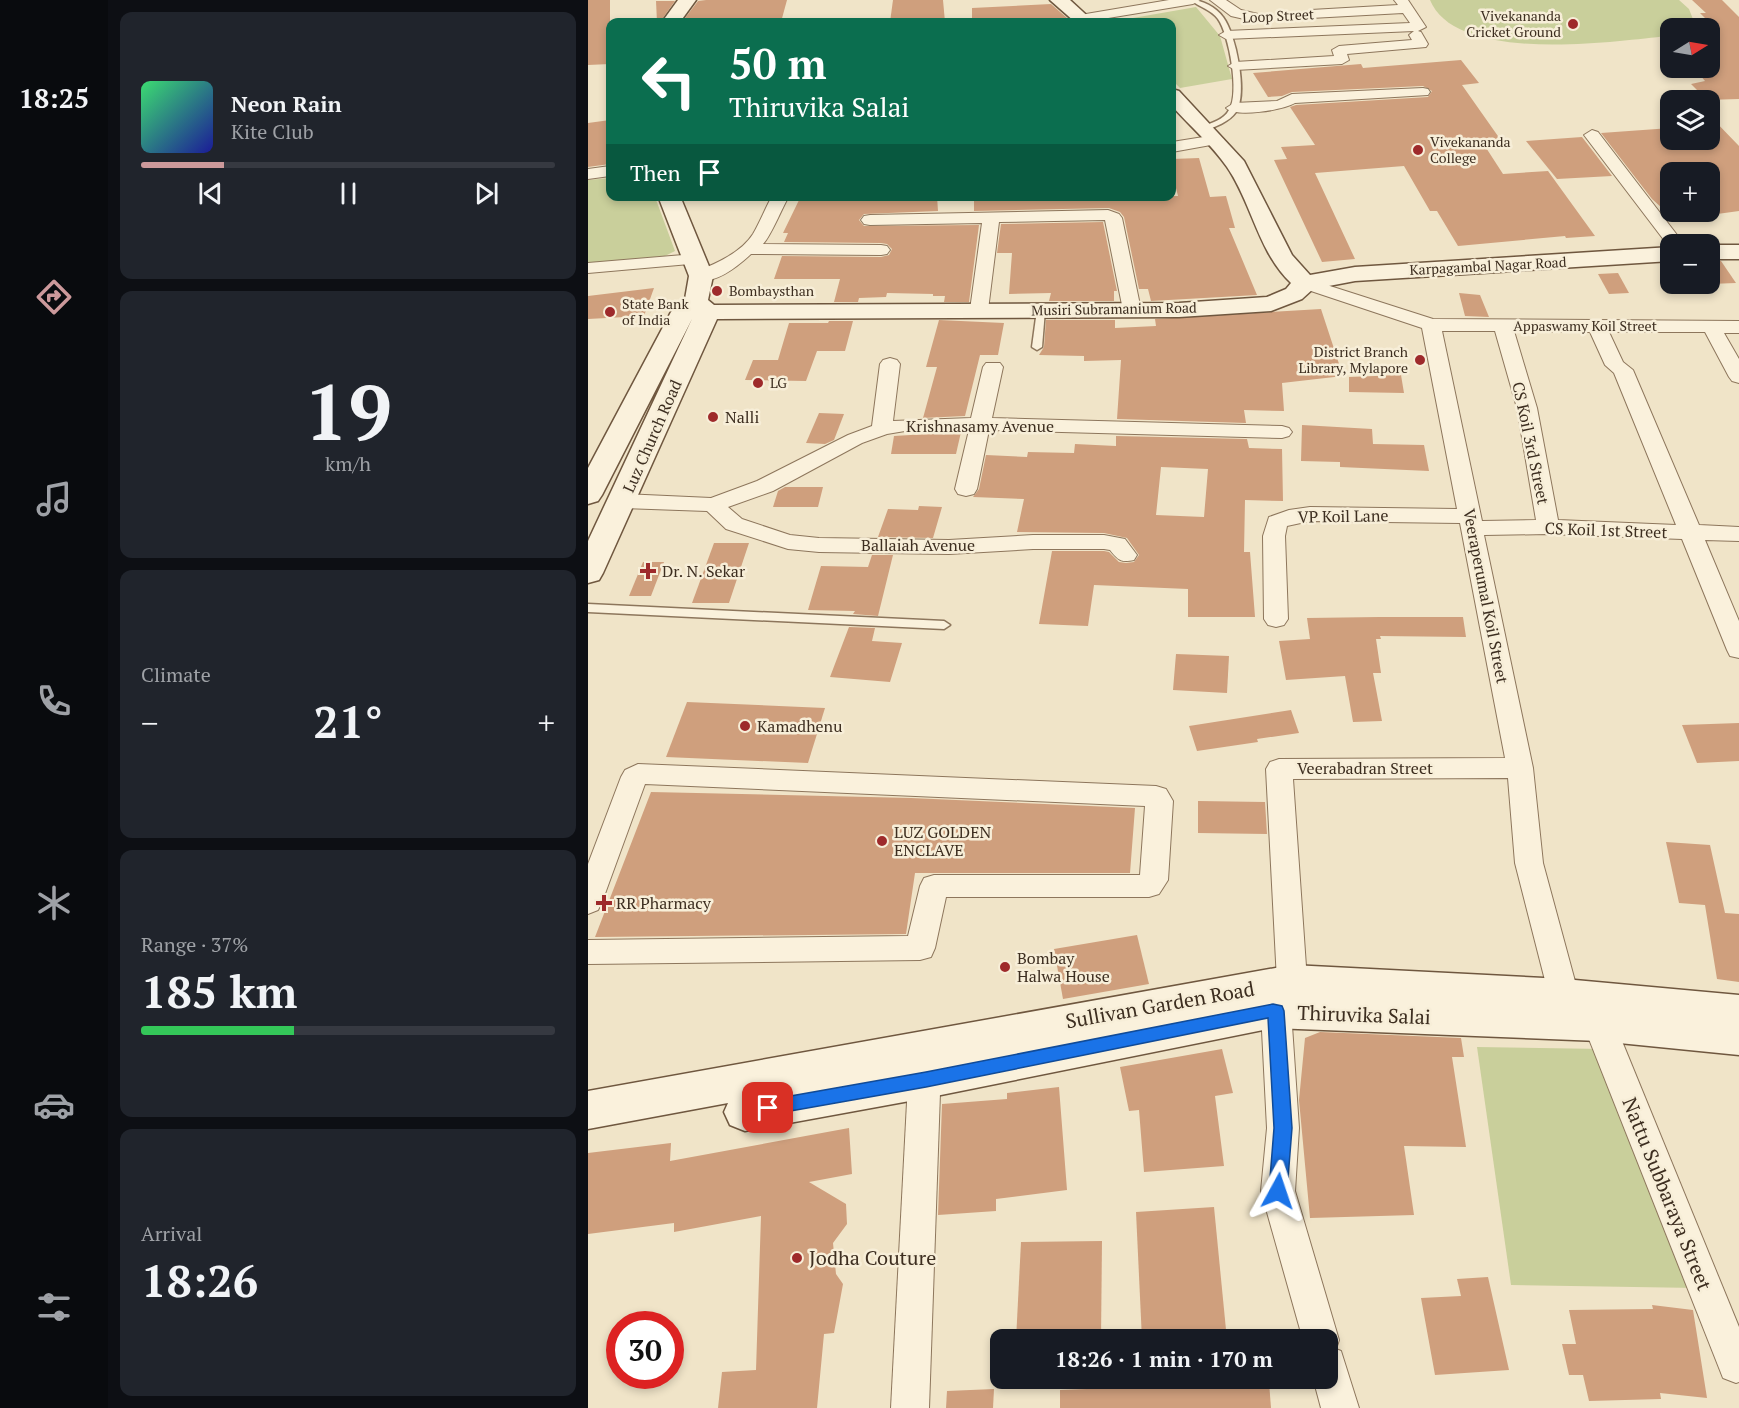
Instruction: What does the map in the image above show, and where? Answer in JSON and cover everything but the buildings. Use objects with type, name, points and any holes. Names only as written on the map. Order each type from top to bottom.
[{"type":"main road","points":[[674,18],[687,0]]},
{"type":"main road","points":[[1059,0],[1079,18]]},
{"type":"main road","points":[[1176,100],[1200,133],[1237,165],[1264,225],[1291,270],[1305,283]]},
{"type":"main road","points":[[670,201],[697,292]]},
{"type":"main road","points":[[1720,252],[1739,252]]},
{"type":"main road","name":"Karpagambal Nagar Road","points":[[1305,283],[1355,274],[1660,255]]},
{"type":"main road","name":"Musiri Subramanium Road","points":[[697,292],[979,309],[1132,310],[1271,304],[1294,294],[1305,283]]},
{"type":"main road","name":"Luz Church Road","points":[[588,495],[697,292]]},
{"type":"main road","name":"Luz Church Road","points":[[590,565],[623,501],[697,292]]},
{"type":"main road","points":[[1284,996],[1564,996],[1739,1012]]},
{"type":"main road","name":"Thiruvika Salai","points":[[746,1112],[925,1064],[1284,996],[1739,1037]]},
{"type":"main road","points":[[588,1110],[925,1064]]},
{"type":"street","points":[[1098,18],[1194,0]]},
{"type":"street","name":"Loop Street","points":[[1217,0],[1236,13],[1259,17],[1221,18]]},
{"type":"street","points":[[1235,66],[1342,60],[1339,50],[1420,44],[1404,4]]},
{"type":"street","name":"Loop Street","points":[[1301,15],[1404,4]]},
{"type":"street","points":[[1226,35],[1415,27]]},
{"type":"street","points":[[1234,108],[1280,105],[1292,99],[1423,92]]},
{"type":"street","points":[[1176,145],[1200,133]]},
{"type":"street","points":[[1592,135],[1668,234]]},
{"type":"street","points":[[588,174],[606,172]]},
{"type":"street","points":[[588,268],[697,292],[760,237],[778,201]]},
{"type":"street","points":[[870,220],[991,219],[1105,214],[1112,216],[1132,310]]},
{"type":"street","points":[[979,309],[991,219]]},
{"type":"street","points":[[748,249],[881,250]]},
{"type":"street","points":[[1305,283],[1431,326]]},
{"type":"street","name":"Appaswamy Koil Street","points":[[1431,326],[1739,327]]},
{"type":"street","name":"Veeraperumal Koil Street","points":[[1431,326],[1520,768],[1529,863],[1564,996]]},
{"type":"street","name":"CS Koil 3rd Street","points":[[1503,326],[1527,408],[1548,527]]},
{"type":"street","points":[[1597,326],[1615,365],[1623,370],[1739,650]]},
{"type":"street","points":[[1711,326],[1739,377]]},
{"type":"street","points":[[882,429],[890,364]]},
{"type":"street","points":[[966,489],[993,367]]},
{"type":"street","name":"Krishnasamy Avenue","points":[[623,501],[713,505],[765,486],[855,439],[882,429],[905,425],[981,424],[1282,432]]},
{"type":"street","name":"Ballaiah Avenue","points":[[713,505],[734,524],[788,542],[819,545],[950,546],[1032,542],[1104,542],[1118,544],[1126,555]]},
{"type":"street","name":"VP Koil Lane","points":[[1276,619],[1274,536],[1277,522],[1310,514],[1472,522]]},
{"type":"street","name":"CS Koil 1st Street","points":[[1472,522],[1739,534]]},
{"type":"street","name":"Veerabadran Street","points":[[1284,996],[1279,769],[1520,768]]},
{"type":"street","points":[[588,902],[596,861],[634,777],[644,774],[1156,796],[1159,801],[1154,880],[1149,886],[934,886],[920,948],[588,952]]},
{"type":"street","points":[[1284,996],[1283,1128],[1278,1191],[1318,1329]]},
{"type":"street","name":"Nattu Subbaraya Street","points":[[1599,1024],[1738,1370]]},
{"type":"street","points":[[910,1408],[925,1064]]},
{"type":"street","points":[[1335,1389],[1340,1408]]},
{"type":"lane","points":[[1194,0],[1221,18],[1235,66],[1238,92],[1234,108],[1225,119],[1200,133]]},
{"type":"lane","points":[[1037,347],[1041,310]]},
{"type":"lane","points":[[588,608],[944,625]]},
{"type":"green space","name":"Vivekananda Cricket Ground","points":[[1430,0],[1679,0],[1689,9],[1692,18],[1660,18],[1660,37],[1574,44],[1502,41],[1470,33],[1445,20]]},
{"type":"green space","points":[[1196,7],[1220,36],[1232,79],[1180,88],[1176,84],[1176,18],[1133,18]]},
{"type":"green space","points":[[606,178],[606,201],[656,201],[675,251],[665,256],[588,263],[588,180]]},
{"type":"green space","points":[[1477,1047],[1603,1049],[1697,1288],[1511,1285]]},
{"type":"place","name":"Vivekananda Cricket Ground","points":[[1573,24]]},
{"type":"place","name":"Vivekananda College","points":[[1418,150]]},
{"type":"place","name":"Bombaysthan","points":[[717,291]]},
{"type":"place","name":"State Bank of India","points":[[610,312]]},
{"type":"place","name":"District Branch Library, Mylapore","points":[[1420,360]]},
{"type":"place","name":"LG","points":[[758,383]]},
{"type":"place","name":"Nalli","points":[[713,417]]},
{"type":"place","name":"Dr. N. Sekar","points":[[648,571]]},
{"type":"place","name":"Kamadhenu","points":[[745,726]]},
{"type":"place","name":"LUZ GOLDEN ENCLAVE","points":[[882,841]]},
{"type":"place","name":"RR Pharmacy","points":[[604,903]]},
{"type":"place","name":"Bombay Halwa House","points":[[1005,967]]},
{"type":"place","name":"Jodha Couture","points":[[797,1258]]},
{"type":"route","points":[[768,1108],[926,1080],[1276,1011],[1283,1128],[1278,1191]]}]
